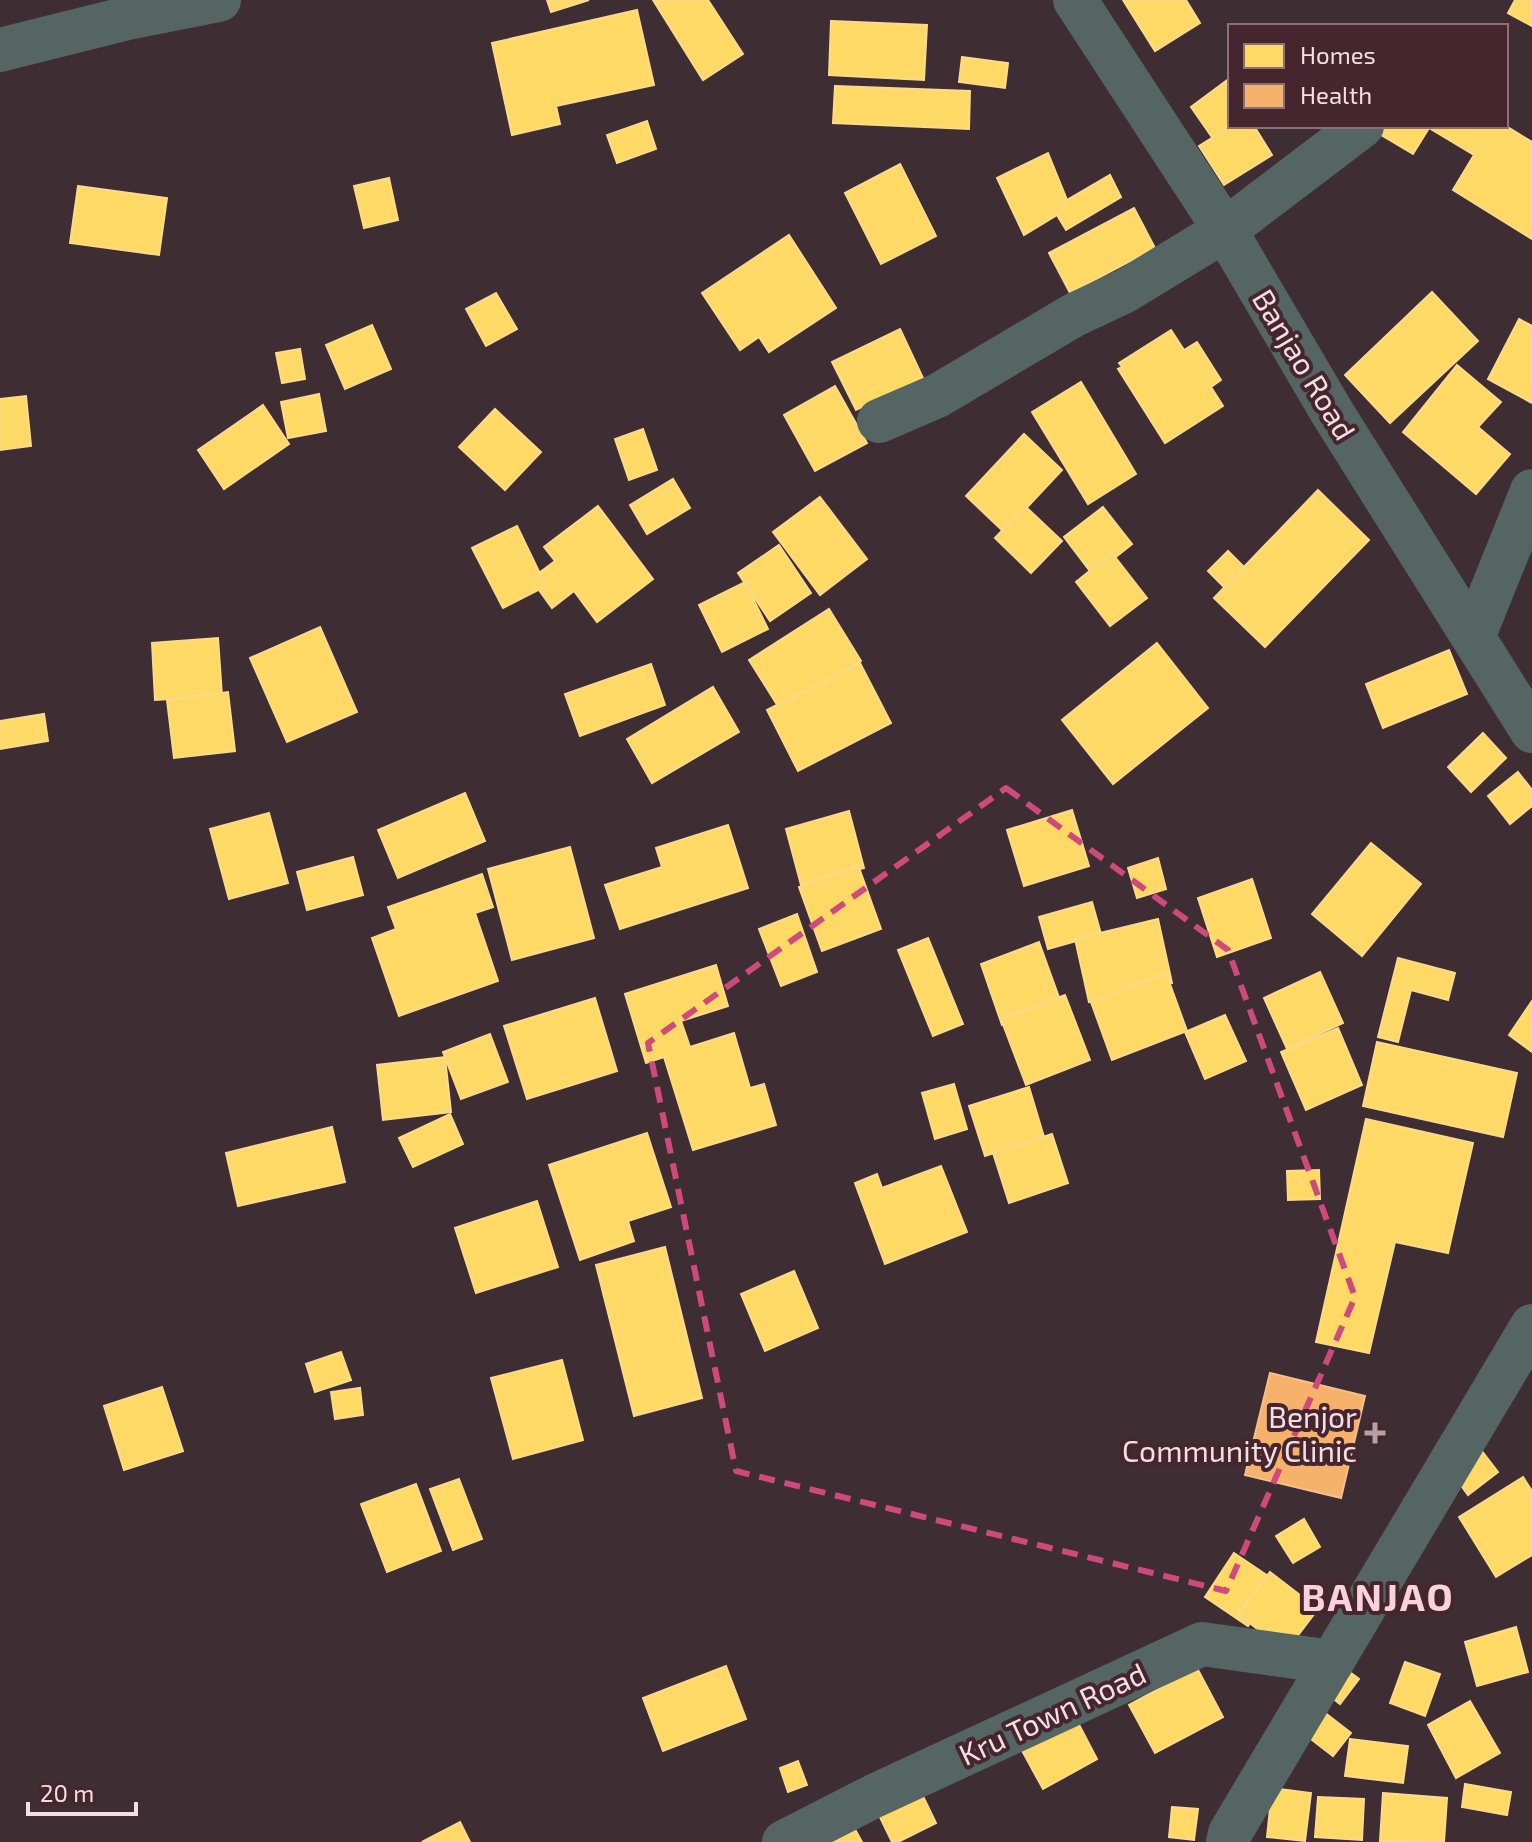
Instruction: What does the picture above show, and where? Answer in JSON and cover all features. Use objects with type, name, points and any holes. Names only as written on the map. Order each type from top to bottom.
[{"type":"street","points":[[0,50],[128,18],[219,0]]},
{"type":"street","name":"Banjao Road","points":[[1075,0],[1225,230],[1333,414],[1532,731]]},
{"type":"street","points":[[879,421],[937,396],[1074,315],[1125,291],[1225,230],[1359,128]]},
{"type":"street","points":[[1474,635],[1532,491]]},
{"type":"street","points":[[1228,1842],[1230,1833],[1532,1326]]},
{"type":"street","name":"Kru Town Road","points":[[784,1842],[874,1796],[1202,1644],[1332,1662]]},
{"type":"highlighted area","points":[[1006,788],[1228,950],[1355,1297],[1226,1591],[736,1471],[648,1043]]},
{"type":"building: Homes","points":[[547,0],[589,0],[551,12]]},
{"type":"building: Homes","points":[[653,0],[708,0],[743,54],[703,80]]},
{"type":"building: Homes","points":[[1123,0],[1186,0],[1200,23],[1155,51]]},
{"type":"building: Homes","points":[[1515,0],[1532,0],[1532,26],[1508,13]]},
{"type":"building: Homes","points":[[637,10],[654,85],[556,106],[560,124],[512,135],[492,43]]},
{"type":"building: Homes","points":[[831,21],[927,25],[924,80],[829,75]]},
{"type":"building: Homes","points":[[962,57],[1008,63],[1005,88],[959,82]]},
{"type":"building: Homes","points":[[1228,79],[1230,128],[1214,140],[1191,107]]},
{"type":"building: Homes","points":[[835,86],[970,91],[969,129],[833,123]]},
{"type":"building: Homes","points":[[647,121],[656,149],[617,163],[607,135]]},
{"type":"building: Homes","points":[[1508,127],[1532,142],[1532,239],[1453,190],[1474,155],[1429,128]]},
{"type":"building: Homes","points":[[1228,128],[1255,128],[1272,155],[1224,185],[1199,146]]},
{"type":"building: Homes","points":[[1379,128],[1429,128],[1413,154],[1376,132]]},
{"type":"building: Homes","points":[[1048,153],[1067,200],[1057,215],[1024,235],[997,178]]},
{"type":"building: Homes","points":[[900,164],[936,236],[881,264],[845,193]]},
{"type":"building: Homes","points":[[1110,175],[1121,197],[1066,230],[1057,215],[1067,200]]},
{"type":"building: Homes","points":[[389,178],[398,220],[364,228],[354,186]]},
{"type":"building: Homes","points":[[78,186],[167,198],[159,255],[70,243]]},
{"type":"building: Homes","points":[[1134,208],[1155,248],[1070,293],[1049,253]]},
{"type":"building: Homes","points":[[789,235],[836,308],[769,352],[759,337],[740,350],[702,293]]},
{"type":"building: Homes","points":[[1432,292],[1478,341],[1390,423],[1345,375]]},
{"type":"building: Homes","points":[[496,293],[517,329],[486,346],[466,309]]},
{"type":"building: Homes","points":[[1519,319],[1532,326],[1532,403],[1488,379]]},
{"type":"building: Homes","points":[[372,325],[391,369],[345,389],[326,345]]},
{"type":"building: Homes","points":[[900,329],[923,378],[856,410],[832,362]]},
{"type":"building: Homes","points":[[1171,330],[1184,350],[1197,342],[1221,380],[1211,387],[1223,406],[1165,443],[1118,369],[1122,367],[1119,363]]},
{"type":"building: Homes","points":[[300,349],[305,379],[282,383],[276,353]]},
{"type":"building: Homes","points":[[1457,365],[1501,402],[1478,427],[1510,454],[1476,494],[1403,432]]},
{"type":"building: Homes","points":[[1081,382],[1136,474],[1088,504],[1032,412]]},
{"type":"building: Homes","points":[[835,386],[867,443],[815,471],[784,415]]},
{"type":"building: Homes","points":[[319,394],[326,431],[288,438],[281,402]]},
{"type":"building: Homes","points":[[26,396],[31,446],[0,450],[0,399]]},
{"type":"building: Homes","points":[[263,405],[289,444],[224,489],[198,450]]},
{"type":"building: Homes","points":[[495,409],[541,452],[505,490],[459,447]]},
{"type":"building: Homes","points":[[643,429],[657,470],[629,480],[615,439]]},
{"type":"building: Homes","points":[[1024,434],[1062,470],[1004,532],[966,496]]},
{"type":"building: Homes","points":[[673,479],[690,508],[647,534],[630,505]]},
{"type":"building: Homes","points":[[1318,490],[1369,540],[1265,647],[1214,598]]},
{"type":"building: Homes","points":[[820,497],[867,559],[820,595],[773,532]]},
{"type":"building: Homes","points":[[598,506],[653,579],[597,622],[574,591],[552,608],[531,579],[555,561],[544,547]]},
{"type":"building: Homes","points":[[1025,506],[1062,541],[1031,573],[995,538]]},
{"type":"building: Homes","points":[[1103,507],[1132,544],[1093,575],[1064,537]]},
{"type":"building: Homes","points":[[517,526],[546,586],[503,608],[472,548]]},
{"type":"building: Homes","points":[[779,545],[811,593],[770,621],[738,573]]},
{"type":"building: Homes","points":[[1228,551],[1245,568],[1225,588],[1208,571]]},
{"type":"building: Homes","points":[[1112,553],[1147,598],[1110,626],[1076,582]]},
{"type":"building: Homes","points":[[745,582],[768,629],[722,652],[699,605]]},
{"type":"building: Homes","points":[[829,609],[861,661],[781,711],[749,660]]},
{"type":"building: Homes","points":[[320,627],[357,712],[287,742],[250,658]]},
{"type":"building: Homes","points":[[218,638],[222,696],[155,700],[152,643]]},
{"type":"building: Homes","points":[[1157,643],[1208,708],[1113,784],[1062,720]]},
{"type":"building: Homes","points":[[1449,650],[1467,694],[1383,728],[1366,684]]},
{"type":"building: Homes","points":[[860,663],[891,723],[798,771],[767,710]]},
{"type":"building: Homes","points":[[651,664],[665,705],[580,736],[565,694]]},
{"type":"building: Homes","points":[[713,687],[739,732],[652,783],[627,739]]},
{"type":"building: Homes","points":[[228,692],[235,751],[174,758],[167,700]]},
{"type":"building: Homes","points":[[44,714],[48,741],[0,749],[0,721]]},
{"type":"building: Homes","points":[[1483,733],[1506,758],[1471,792],[1448,767]]},
{"type":"building: Homes","points":[[1518,772],[1532,790],[1532,806],[1510,824],[1488,796]]},
{"type":"building: Homes","points":[[465,793],[485,841],[398,878],[378,830]]},
{"type":"building: Homes","points":[[1072,810],[1089,866],[1024,886],[1007,830]]},
{"type":"building: Homes","points":[[849,811],[864,868],[801,885],[786,829]]},
{"type":"building: Homes","points":[[269,813],[288,883],[229,899],[210,829]]},
{"type":"building: Homes","points":[[728,825],[748,888],[620,929],[605,885],[662,867],[656,848]]},
{"type":"building: Homes","points":[[1371,843],[1421,884],[1362,956],[1312,914]]},
{"type":"building: Homes","points":[[570,847],[594,938],[512,960],[488,869]]},
{"type":"building: Homes","points":[[353,857],[363,895],[307,910],[297,872]]},
{"type":"building: Homes","points":[[1158,858],[1166,889],[1137,898],[1128,868]]},
{"type":"building: Homes","points":[[858,865],[881,929],[822,951],[799,887]]},
{"type":"building: Homes","points":[[482,874],[493,907],[475,913],[498,981],[399,1016],[372,938],[396,929],[388,907]]},
{"type":"building: Homes","points":[[1252,879],[1271,938],[1217,957],[1198,898]]},
{"type":"building: Homes","points":[[1092,902],[1101,934],[1048,949],[1039,917]]},
{"type":"building: Homes","points":[[797,914],[817,972],[781,986],[759,929]]},
{"type":"building: Homes","points":[[1158,919],[1172,983],[1089,1002],[1075,939]]},
{"type":"building: Homes","points":[[928,938],[963,1024],[933,1036],[898,950]]},
{"type":"building: Homes","points":[[1039,942],[1061,1003],[1002,1025],[981,964]]},
{"type":"building: Homes","points":[[1398,958],[1455,973],[1448,1000],[1411,990],[1398,1042],[1378,1037]]},
{"type":"building: Homes","points":[[716,965],[728,1006],[681,1021],[690,1047],[734,1033],[750,1088],[764,1084],[776,1125],[693,1150],[664,1057],[646,1063],[625,994]]},
{"type":"building: Homes","points":[[1320,972],[1343,1023],[1287,1049],[1264,998]]},
{"type":"building: Homes","points":[[1166,973],[1187,1031],[1112,1060],[1091,1002]]},
{"type":"building: Homes","points":[[1065,995],[1090,1060],[1026,1085],[1001,1019]]},
{"type":"building: Homes","points":[[595,998],[617,1071],[527,1099],[504,1026]]},
{"type":"building: Homes","points":[[1532,1001],[1532,1052],[1509,1035]]},
{"type":"building: Homes","points":[[1225,1015],[1246,1061],[1205,1079],[1185,1032]]},
{"type":"building: Homes","points":[[1338,1028],[1362,1085],[1306,1110],[1281,1052]]},
{"type":"building: Homes","points":[[490,1034],[508,1082],[461,1099],[443,1052]]},
{"type":"building: Homes","points":[[1377,1042],[1517,1073],[1503,1137],[1363,1106]]},
{"type":"building: Homes","points":[[445,1057],[451,1112],[383,1120],[377,1065]]},
{"type":"building: Homes","points":[[954,1084],[967,1129],[935,1139],[922,1093]]},
{"type":"building: Homes","points":[[1029,1087],[1044,1137],[985,1156],[969,1106]]},
{"type":"building: Homes","points":[[450,1114],[463,1144],[413,1167],[399,1138]]},
{"type":"building: Homes","points":[[1366,1119],[1473,1143],[1448,1253],[1395,1242],[1369,1353],[1316,1342]]},
{"type":"building: Homes","points":[[332,1127],[345,1182],[238,1206],[226,1153]]},
{"type":"building: Homes","points":[[647,1133],[671,1207],[628,1221],[634,1241],[580,1260],[549,1165]]},
{"type":"building: Homes","points":[[1052,1134],[1068,1183],[1009,1203],[993,1153]]},
{"type":"building: Homes","points":[[941,1166],[967,1232],[885,1264],[855,1183],[877,1174],[882,1188]]},
{"type":"building: Homes","points":[[1319,1170],[1320,1199],[1288,1200],[1287,1171]]},
{"type":"building: Homes","points":[[537,1201],[558,1267],[476,1293],[455,1228]]},
{"type":"building: Homes","points":[[665,1247],[702,1398],[634,1416],[596,1265]]},
{"type":"building: Homes","points":[[794,1271],[818,1328],[765,1351],[741,1294]]},
{"type":"building: Homes","points":[[341,1352],[351,1380],[315,1392],[306,1364]]},
{"type":"building: Homes","points":[[562,1360],[583,1440],[513,1459],[491,1378]]},
{"type":"building: Homes","points":[[162,1387],[183,1451],[124,1470],[104,1406]]},
{"type":"building: Homes","points":[[360,1388],[363,1415],[335,1419],[331,1392]]},
{"type":"building: Homes","points":[[1475,1442],[1498,1472],[1468,1495],[1446,1465]]},
{"type":"building: Homes","points":[[1523,1477],[1532,1491],[1532,1555],[1496,1577],[1459,1517]]},
{"type":"building: Homes","points":[[459,1479],[482,1539],[453,1550],[430,1489]]},
{"type":"building: Homes","points":[[416,1484],[441,1551],[387,1572],[361,1504]]},
{"type":"building: Homes","points":[[1304,1519],[1320,1547],[1293,1563],[1276,1536]]},
{"type":"building: Homes","points":[[1234,1553],[1277,1582],[1248,1626],[1205,1597]]},
{"type":"building: Homes","points":[[1270,1572],[1318,1609],[1286,1651],[1238,1614]]},
{"type":"building: Homes","points":[[1516,1627],[1528,1672],[1477,1686],[1465,1642]]},
{"type":"building: Homes","points":[[1405,1662],[1440,1674],[1425,1716],[1390,1703]]},
{"type":"building: Homes","points":[[726,1666],[746,1719],[663,1751],[643,1698]]},
{"type":"building: Homes","points":[[1343,1667],[1359,1679],[1340,1704],[1325,1692]]},
{"type":"building: Homes","points":[[1197,1668],[1223,1717],[1155,1753],[1129,1705]]},
{"type":"building: Homes","points":[[1470,1701],[1500,1753],[1456,1778],[1428,1725]]},
{"type":"building: Homes","points":[[1324,1712],[1351,1733],[1333,1756],[1307,1736]]},
{"type":"building: Homes","points":[[1075,1717],[1097,1759],[1043,1789],[1020,1747]]},
{"type":"building: Homes","points":[[1350,1739],[1408,1746],[1403,1783],[1345,1776]]},
{"type":"building: Homes","points":[[798,1761],[807,1785],[788,1792],[780,1768]]},
{"type":"building: Homes","points":[[1465,1784],[1511,1792],[1507,1815],[1462,1807]]},
{"type":"building: Homes","points":[[918,1786],[936,1823],[892,1842],[875,1807]]},
{"type":"building: Homes","points":[[1272,1788],[1311,1793],[1305,1841],[1267,1837]]},
{"type":"building: Homes","points":[[1383,1793],[1447,1798],[1444,1842],[1380,1841]]},
{"type":"building: Homes","points":[[1318,1797],[1364,1799],[1362,1840],[1315,1837]]},
{"type":"building: Homes","points":[[1172,1807],[1198,1809],[1194,1840],[1169,1837]]},
{"type":"building: Homes","points":[[460,1822],[470,1842],[422,1842]]},
{"type":"building: Homes","points":[[852,1824],[862,1842],[820,1842]]},
{"type":"building: Health","name":"Benjor Community Clinic","points":[[1270,1373],[1365,1396],[1341,1498],[1245,1475]]},
{"type":"place","name":"Benjor Community Clinic","points":[[1375,1433]]},
{"type":"district","name":"BANJAO","points":[[1378,1596]]}]
